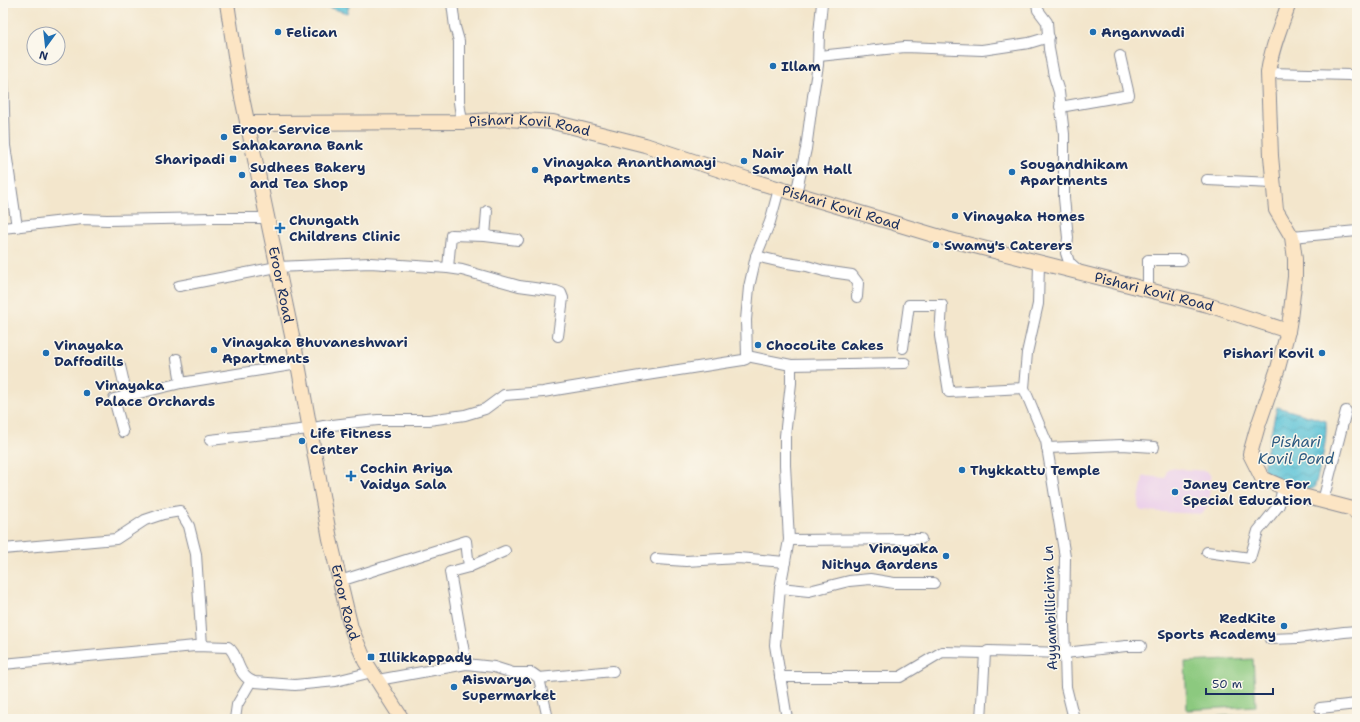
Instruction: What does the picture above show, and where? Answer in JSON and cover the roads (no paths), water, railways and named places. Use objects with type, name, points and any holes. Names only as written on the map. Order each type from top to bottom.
[{"type":"street","name":"Eroor Road","points":[[227,3],[240,88],[266,218],[298,364],[330,539],[351,628],[365,661],[402,719]]},
{"type":"street","points":[[452,3],[455,27],[459,41],[459,102],[462,122]]},
{"type":"street","points":[[796,194],[806,149],[812,96],[818,65],[820,15],[822,3]]},
{"type":"street","points":[[1036,3],[1038,10],[1047,22],[1054,76],[1059,92],[1064,141],[1064,206],[1068,238],[1066,254],[1069,262],[1084,274]]},
{"type":"street","points":[[1289,3],[1273,50],[1268,73],[1273,183],[1276,210],[1292,237],[1295,259],[1295,277],[1288,331],[1278,368],[1250,454],[1262,478],[1303,496],[1353,510],[1357,514]]},
{"type":"street","points":[[818,56],[905,47],[982,50],[1029,43],[1049,37]]},
{"type":"street","points":[[1060,107],[1129,95],[1120,56]]},
{"type":"street","points":[[1268,73],[1350,75],[1357,77]]},
{"type":"street","points":[[3,76],[5,146],[17,228]]},
{"type":"street","name":"Pishari Kovil Road","points":[[247,123],[462,122],[507,119],[553,122],[645,146],[779,189],[947,239],[1208,305],[1288,331]]},
{"type":"street","points":[[1207,180],[1273,183]]},
{"type":"street","points":[[210,440],[378,420],[429,420],[465,415],[485,409],[504,395],[588,386],[746,359],[746,320],[749,287],[756,256],[770,222],[779,189]]},
{"type":"street","points":[[485,236],[486,211]]},
{"type":"street","points":[[3,228],[17,228],[36,224],[82,219],[266,218]]},
{"type":"street","points":[[1292,237],[1357,231]]},
{"type":"street","points":[[448,268],[451,235],[485,236],[518,240]]},
{"type":"street","points":[[756,256],[852,276],[858,283],[857,297]]},
{"type":"street","points":[[1148,290],[1148,260],[1182,260]]},
{"type":"street","points":[[179,286],[277,267],[370,263],[448,268],[462,270],[519,286],[561,293],[563,298],[558,336]]},
{"type":"street","name":"Ayyambillichira Ln","points":[[1039,263],[1038,304],[1027,353],[1024,388],[1046,441],[1065,557],[1064,624],[1066,687],[1074,719]]},
{"type":"street","points":[[903,348],[909,305],[942,305],[940,336],[949,392],[1024,388]]},
{"type":"street","points":[[747,356],[791,365],[905,363]]},
{"type":"street","points":[[177,359],[181,383]]},
{"type":"street","points":[[123,432],[114,399],[181,383],[298,364]]},
{"type":"street","points":[[787,719],[775,645],[780,588],[789,540],[785,436],[791,383],[791,365]]},
{"type":"street","points":[[120,366],[127,396]]},
{"type":"street","points":[[1323,501],[1346,411]]},
{"type":"street","points":[[1047,448],[1122,445],[1154,447]]},
{"type":"street","points":[[1207,552],[1250,558],[1258,531],[1279,505],[1283,488]]},
{"type":"street","points":[[3,549],[116,539],[145,520],[163,514],[180,511],[189,526],[196,554],[202,646]]},
{"type":"street","points":[[789,540],[921,538]]},
{"type":"street","points":[[340,581],[466,541],[469,567]]},
{"type":"street","points":[[466,664],[450,572],[469,567],[505,551]]},
{"type":"street","points":[[656,559],[686,561],[738,558],[785,562]]},
{"type":"street","points":[[780,588],[809,590],[870,579],[894,583],[934,583]]},
{"type":"street","points":[[1270,639],[1298,638],[1357,631]]},
{"type":"street","points":[[3,664],[202,646],[228,647],[231,649],[238,667],[249,681],[295,685],[466,664],[494,667],[513,673],[532,673],[539,678],[613,671]]},
{"type":"street","points":[[780,677],[900,677],[942,652],[985,654],[988,651],[1065,653],[1126,646],[1141,646]]},
{"type":"street","points":[[981,719],[985,654]]},
{"type":"street","points":[[539,678],[548,719]]},
{"type":"street","points":[[235,719],[237,705],[251,681]]},
{"type":"street","points":[[1320,708],[1357,704]]},
{"type":"water","points":[[314,3],[350,3],[347,13]]},
{"type":"water","name":"Pishari Kovil Pond","points":[[1277,407],[1326,421],[1326,438],[1323,455],[1314,488],[1302,491],[1269,477],[1263,467]]},
{"type":"place","name":"Felican","points":[[278,32]]},
{"type":"place","name":"Anganwadi","points":[[1093,32]]},
{"type":"place","name":"Illam","points":[[773,66]]},
{"type":"place","name":"Eroor Service Sahakarana Bank","points":[[224,137]]},
{"type":"place","name":"Sharipadi","points":[[233,159]]},
{"type":"place","name":"Nair Samajam Hall","points":[[744,161]]},
{"type":"place","name":"Vinayaka Ananthamayi Apartments","points":[[535,170]]},
{"type":"place","name":"Sougandhikam Apartments","points":[[1012,172]]},
{"type":"place","name":"Sudhees Bakery and Tea Shop","points":[[242,175]]},
{"type":"place","name":"Vinayaka Homes","points":[[955,216]]},
{"type":"place","name":"Chungath Childrens Clinic","points":[[280,228]]},
{"type":"place","name":"Swamy's Caterers","points":[[936,245]]},
{"type":"place","name":"ChocoLite Cakes","points":[[758,345]]},
{"type":"place","name":"Vinayaka Bhuvaneshwari Apartments","points":[[214,350]]},
{"type":"place","name":"Vinayaka Daffodills","points":[[46,353]]},
{"type":"place","name":"Pishari Kovil","points":[[1322,353]]},
{"type":"place","name":"Vinayaka Palace Orchards","points":[[87,393]]},
{"type":"place","name":"Life Fitness Center","points":[[302,441]]},
{"type":"place","name":"Thykkattu Temple","points":[[962,470]]},
{"type":"place","name":"Cochin Ariya Vaidya Sala","points":[[351,476]]},
{"type":"place","name":"Janey Centre For Special Education","points":[[1175,492]]},
{"type":"place","name":"Vinayaka Nithya Gardens","points":[[946,556]]},
{"type":"place","name":"RedKite Sports Academy","points":[[1284,626]]},
{"type":"place","name":"Illikkappady","points":[[371,657]]},
{"type":"place","name":"Aiswarya Supermarket","points":[[454,687]]}]
